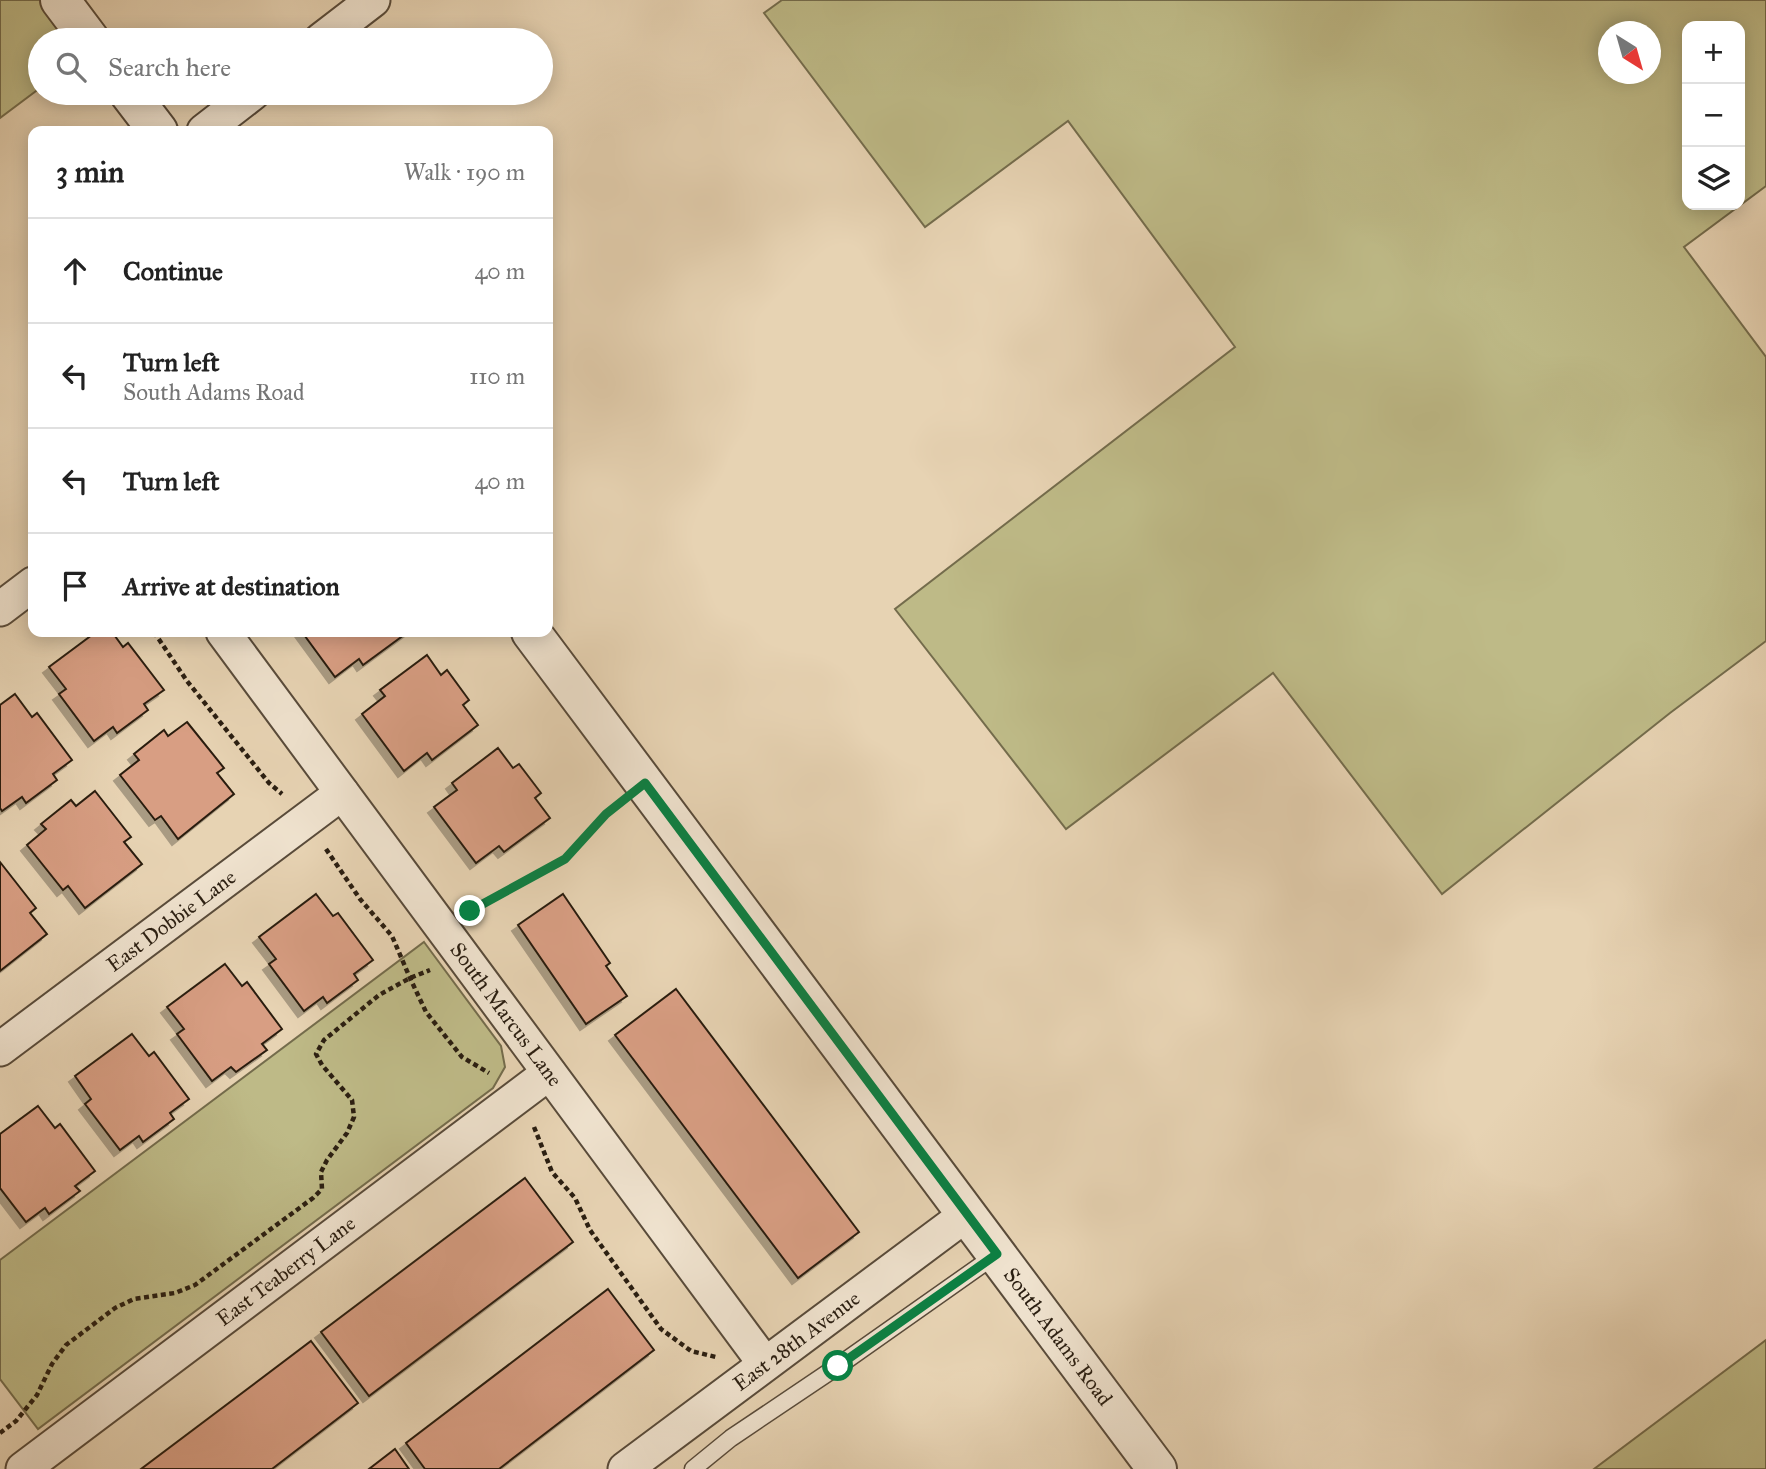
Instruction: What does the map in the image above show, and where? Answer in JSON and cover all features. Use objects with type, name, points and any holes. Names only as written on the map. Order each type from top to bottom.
[{"type":"street","points":[[60,0],[81,28]]},
{"type":"street","points":[[337,28],[373,0]]},
{"type":"street","points":[[138,105],[154,126]]},
{"type":"street","points":[[210,126],[238,105]]},
{"type":"street","points":[[0,609],[28,588]]},
{"type":"street","name":"South Marcus Lane","points":[[227,637],[765,1364]]},
{"type":"street","name":"South Adams Road","points":[[535,637],[1157,1469]]},
{"type":"street","name":"East Dobbie Lane","points":[[0,1049],[342,793]]},
{"type":"street","name":"East Teaberry Lane","points":[[23,1469],[549,1073]]},
{"type":"street","name":"East 28th Avenue","points":[[625,1469],[967,1214]]},
{"type":"lane","points":[[693,1469],[731,1438],[997,1254]]},
{"type":"path","points":[[157,637],[187,681],[269,783],[309,818],[326,850],[360,899],[392,936],[426,1012],[462,1057],[522,1093],[552,1172],[575,1198],[590,1230],[661,1329],[691,1351],[717,1357]]},
{"type":"path","points":[[0,1433],[16,1421],[37,1395],[52,1364],[66,1345],[115,1308],[134,1299],[175,1293],[195,1285],[322,1189],[321,1172],[348,1133],[355,1117],[352,1100],[316,1055],[324,1040],[379,995],[410,978],[437,968],[470,911],[565,859],[606,814],[645,783]]},
{"type":"shaded area","points":[[0,0],[41,0],[63,28],[28,28],[28,97],[0,118]]},
{"type":"shaded area","points":[[782,0],[1766,0],[1766,186],[1745,202],[1745,21],[1682,21],[1682,210],[1734,210],[1684,247],[1766,357],[1766,641],[1670,713],[1442,894],[1273,673],[1066,829],[895,609],[1235,347],[1068,121],[925,227],[764,13]]},
{"type":"shaded area","points":[[424,942],[501,1046],[505,1067],[493,1088],[38,1429],[0,1379],[0,1260]]},
{"type":"shaded area","points":[[1766,1340],[1766,1469],[1594,1469]]},
{"type":"building","points":[[89,637],[116,637],[123,647],[128,643],[164,690],[144,704],[148,710],[117,733],[113,727],[94,741],[59,694],[66,689],[49,667]]},
{"type":"building","points":[[306,637],[401,637],[363,665],[359,659],[335,677]]},
{"type":"building","points":[[427,655],[441,675],[447,670],[469,700],[463,705],[478,725],[432,760],[427,753],[404,771],[362,714],[385,696],[380,690]]},
{"type":"building","points":[[15,694],[32,717],[37,713],[72,760],[53,774],[57,780],[26,803],[22,797],[2,811],[0,705]]},
{"type":"building","points":[[187,722],[224,768],[217,773],[234,794],[178,839],[161,816],[155,820],[120,775],[139,760],[134,754],[164,730],[168,736]]},
{"type":"building","points":[[498,748],[513,768],[519,764],[541,793],[535,798],[550,818],[504,852],[499,846],[476,863],[434,807],[457,790],[452,783]]},
{"type":"building","points":[[95,791],[131,837],[124,842],[142,864],[85,908],[68,886],[63,890],[27,845],[46,829],[41,824],[71,800],[76,806]]},
{"type":"building","points":[[0,862],[36,908],[30,913],[47,934],[0,971]]},
{"type":"building","points":[[316,894],[333,916],[338,913],[373,960],[354,974],[358,980],[327,1003],[323,997],[304,1011],[269,964],[276,959],[259,937]]},
{"type":"building","points":[[563,894],[610,963],[606,966],[627,996],[586,1024],[518,925]]},
{"type":"building","points":[[225,964],[242,986],[247,982],[282,1029],[262,1044],[267,1050],[236,1072],[231,1067],[212,1081],[177,1034],[184,1029],[167,1007]]},
{"type":"building","points":[[676,989],[859,1232],[798,1278],[615,1035]]},
{"type":"building","points":[[132,1034],[149,1056],[154,1052],[189,1099],[170,1113],[174,1119],[143,1142],[139,1136],[120,1150],[85,1104],[91,1099],[75,1076]]},
{"type":"building","points":[[38,1106],[55,1128],[60,1124],[95,1171],[75,1186],[80,1191],[49,1214],[45,1208],[26,1222],[0,1188],[0,1134]]},
{"type":"building","points":[[525,1178],[573,1242],[369,1396],[321,1332]]},
{"type":"building","points":[[608,1289],[654,1350],[499,1469],[425,1469],[406,1443]]},
{"type":"building","points":[[311,1341],[358,1403],[272,1469],[141,1469]]},
{"type":"building","points":[[395,1449],[409,1469],[369,1469]]},
{"type":"route","points":[[470,911],[565,859],[606,814],[645,783],[997,1254],[838,1366]]}]
